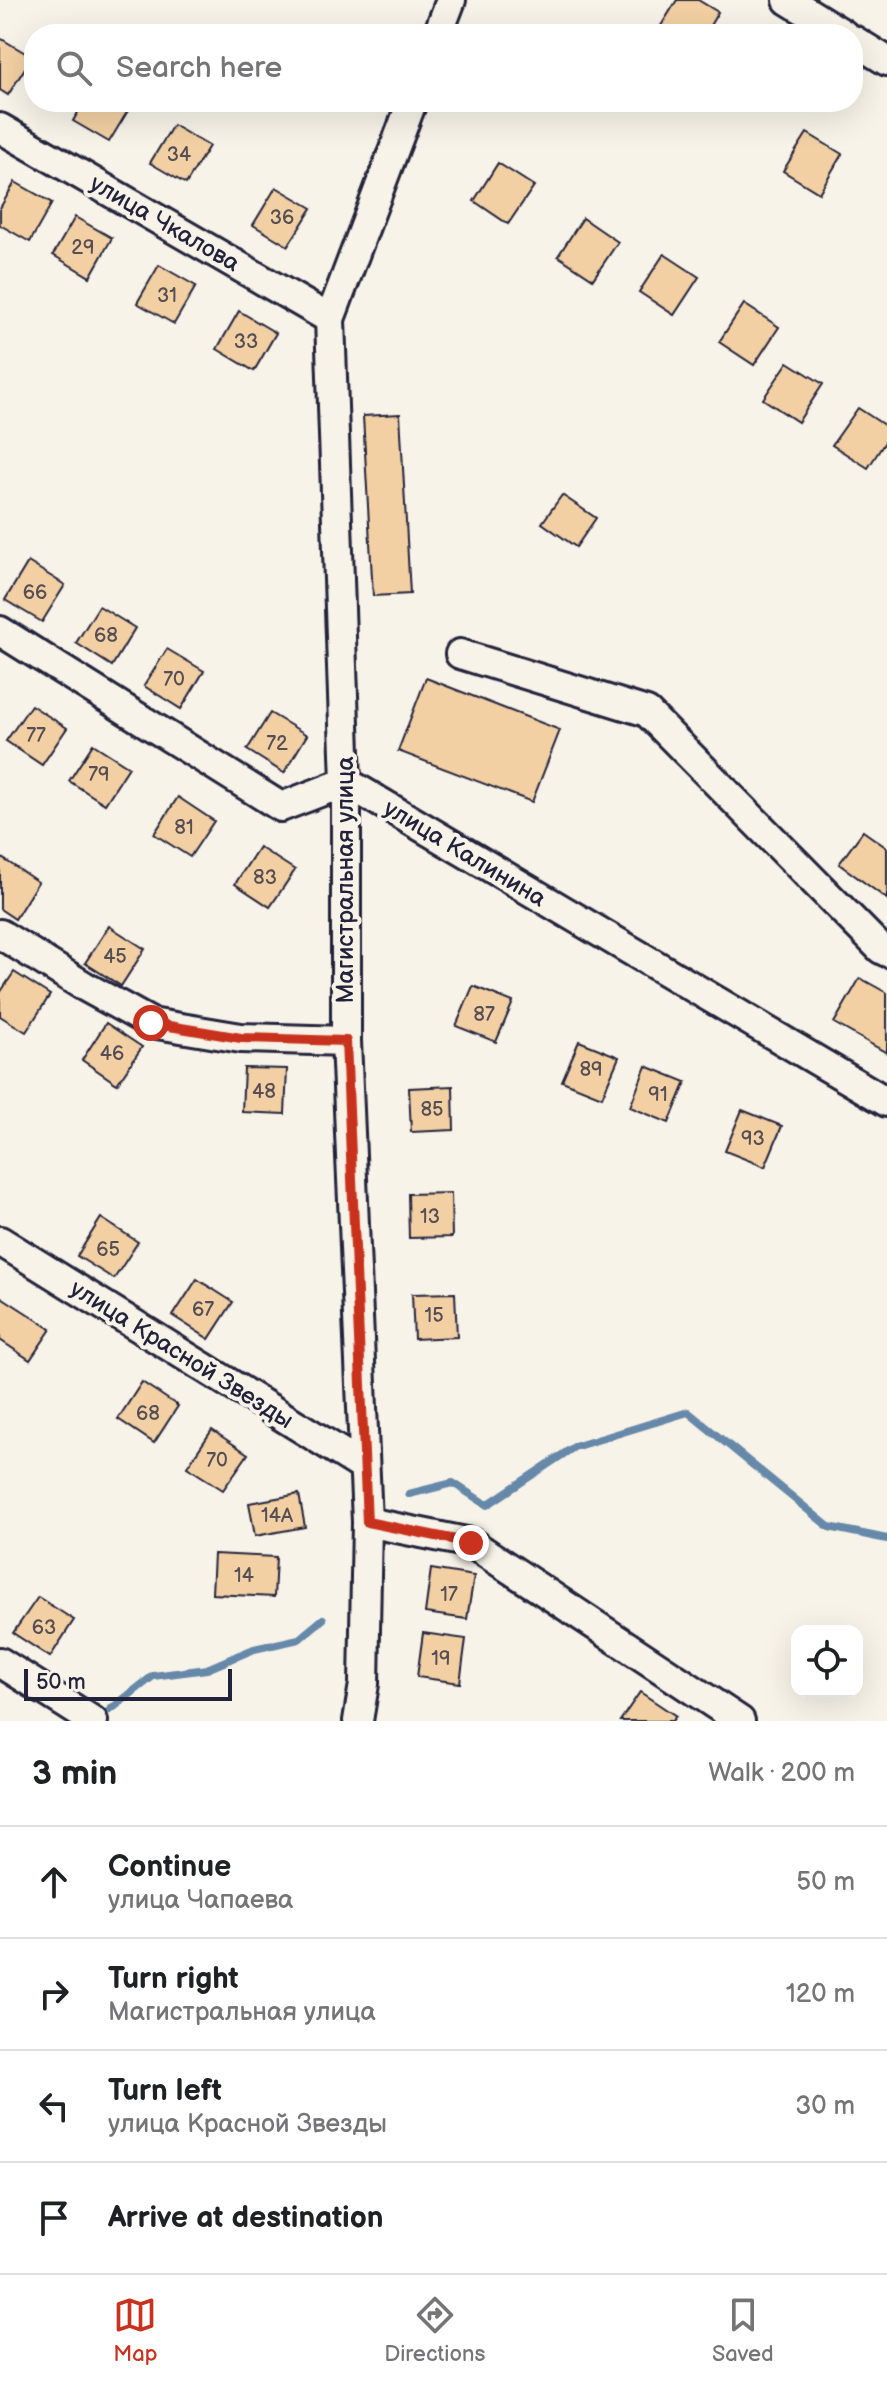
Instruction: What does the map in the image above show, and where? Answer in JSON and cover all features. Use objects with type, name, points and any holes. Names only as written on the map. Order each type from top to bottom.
[{"type":"street","points":[[442,24],[451,0]]},
{"type":"street","points":[[788,0],[827,24]]},
{"type":"street","points":[[863,46],[887,61]]},
{"type":"street","name":"Магистральная улица","points":[[358,1721],[364,1684],[367,1522],[346,1041],[346,782],[330,319],[408,112]]},
{"type":"street","name":"улица Чкалова","points":[[0,128],[330,319]]},
{"type":"street","points":[[0,631],[281,807],[346,782]]},
{"type":"street","points":[[460,654],[647,712],[887,952]]},
{"type":"street","name":"улица Калинина","points":[[346,782],[887,1102]]},
{"type":"street","points":[[0,934],[151,1023],[241,1038],[346,1041]]},
{"type":"street","name":"улица Красной Звезды","points":[[0,1241],[364,1467]]},
{"type":"street","points":[[367,1522],[471,1543],[740,1721]]},
{"type":"street","points":[[0,1662],[93,1721]]},
{"type":"building","points":[[677,0],[698,0],[718,12],[711,24],[662,24]]},
{"type":"building","points":[[0,38],[24,52],[24,70],[8,95],[0,90]]},
{"type":"building","points":[[78,112],[127,112],[109,142],[73,121]]},
{"type":"building","points":[[173,125],[209,146],[186,184],[150,163]]},
{"type":"building","points":[[807,133],[842,154],[819,193],[783,171]]},
{"type":"building","points":[[498,163],[534,186],[508,224],[474,201]]},
{"type":"building","points":[[15,182],[52,203],[30,242],[0,225],[0,208]]},
{"type":"building","points":[[276,187],[312,208],[288,246],[253,225]]},
{"type":"building","points":[[75,217],[112,238],[90,277],[53,255]]},
{"type":"building","points":[[583,218],[618,242],[593,279],[558,256]]},
{"type":"building","points":[[664,254],[699,277],[674,315],[639,292]]},
{"type":"building","points":[[159,265],[196,286],[174,324],[137,303]]},
{"type":"building","points":[[744,304],[779,327],[754,365],[719,342]]},
{"type":"building","points":[[239,311],[276,333],[254,371],[217,349]]},
{"type":"building","points":[[788,362],[823,384],[798,422],[763,399]]},
{"type":"building","points":[[858,408],[887,427],[887,439],[868,468],[832,445]]},
{"type":"building","points":[[400,414],[410,594],[373,596],[363,416]]},
{"type":"building","points":[[562,495],[596,518],[576,547],[542,523]]},
{"type":"building","points":[[28,562],[65,585],[42,622],[5,600]]},
{"type":"building","points":[[99,606],[135,628],[112,666],[76,643]]},
{"type":"building","points":[[167,649],[204,671],[181,709],[144,686]]},
{"type":"building","points":[[426,678],[560,730],[532,802],[398,751]]},
{"type":"building","points":[[31,705],[67,728],[42,765],[6,741]]},
{"type":"building","points":[[270,713],[307,735],[284,773],[247,750]]},
{"type":"building","points":[[93,744],[129,767],[105,804],[69,781]]},
{"type":"building","points":[[178,797],[214,821],[190,857],[154,834]]},
{"type":"building","points":[[863,831],[887,848],[887,899],[839,864]]},
{"type":"building","points":[[259,847],[295,870],[270,907],[235,884]]},
{"type":"building","points":[[2,858],[38,882],[15,919],[0,909]]},
{"type":"building","points":[[109,926],[145,949],[121,986],[85,963]]},
{"type":"building","points":[[14,972],[50,995],[26,1032],[0,1016],[0,993]]},
{"type":"building","points":[[860,978],[887,993],[887,1053],[834,1023]]},
{"type":"building","points":[[473,986],[513,1002],[496,1042],[456,1026]]},
{"type":"building","points":[[106,1023],[142,1047],[117,1084],[82,1060]]},
{"type":"building","points":[[579,1041],[619,1057],[602,1097],[562,1081]]},
{"type":"building","points":[[646,1066],[686,1082],[669,1123],[630,1107]]},
{"type":"building","points":[[244,1068],[287,1069],[285,1114],[242,1112]]},
{"type":"building","points":[[453,1086],[454,1130],[411,1132],[409,1088]]},
{"type":"building","points":[[742,1110],[782,1126],[765,1167],[725,1151]]},
{"type":"building","points":[[451,1193],[452,1237],[409,1238],[408,1194]]},
{"type":"building","points":[[101,1218],[138,1242],[114,1279],[77,1256]]},
{"type":"building","points":[[197,1279],[233,1302],[209,1339],[173,1316]]},
{"type":"building","points":[[455,1293],[457,1337],[414,1339],[412,1294]]},
{"type":"building","points":[[0,1296],[51,1329],[30,1360],[0,1340]]},
{"type":"building","points":[[142,1382],[178,1406],[154,1443],[118,1419]]},
{"type":"building","points":[[212,1430],[248,1454],[223,1490],[187,1467]]},
{"type":"building","points":[[299,1494],[305,1527],[255,1536],[249,1503]]},
{"type":"building","points":[[214,1554],[276,1557],[274,1597],[212,1594]]},
{"type":"building","points":[[431,1569],[474,1576],[467,1619],[425,1613]]},
{"type":"building","points":[[38,1597],[74,1620],[50,1657],[13,1633]]},
{"type":"building","points":[[423,1633],[466,1639],[460,1683],[417,1677]]},
{"type":"building","points":[[640,1692],[676,1716],[672,1721],[620,1721]]},
{"type":"waterway","points":[[409,1494],[453,1483],[487,1505],[574,1447],[688,1412],[829,1527],[887,1539]]},
{"type":"waterway","points":[[110,1710],[153,1676],[207,1669],[254,1649],[299,1639],[323,1619]]},
{"type":"route","points":[[151,1023],[241,1038],[346,1041],[367,1522],[471,1543]]}]
